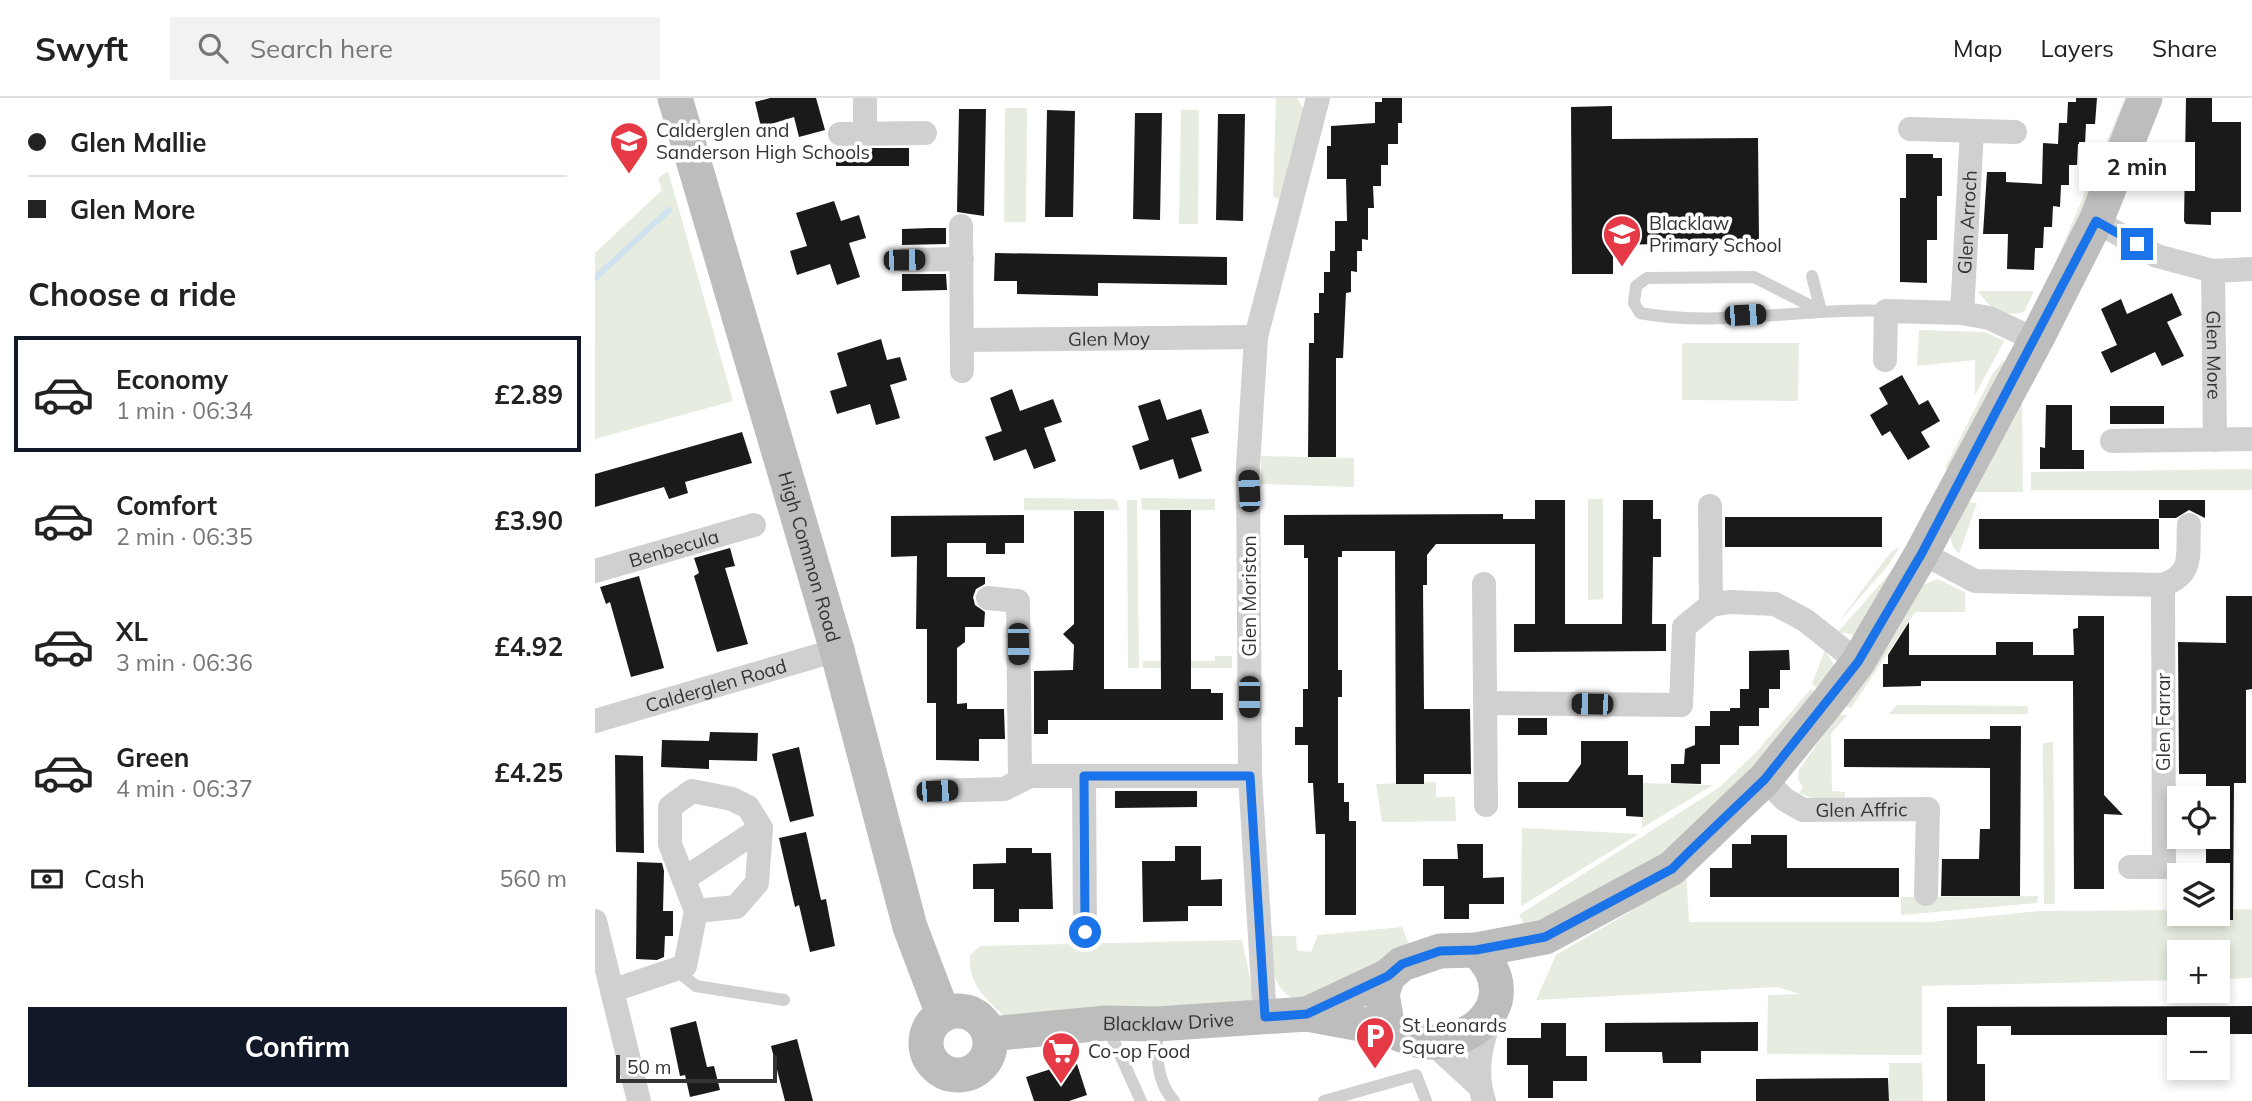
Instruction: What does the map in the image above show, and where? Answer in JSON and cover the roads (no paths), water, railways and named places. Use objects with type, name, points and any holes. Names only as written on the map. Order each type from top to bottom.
[{"type":"street","name":"High Common Road","points":[[675,98],[837,650],[910,927],[943,1014]]},
{"type":"street","points":[[865,98],[853,133],[925,133]]},
{"type":"street","name":"Glen Moriston","points":[[1265,1017],[1250,776],[1248,466],[1256,337],[1318,98]]},
{"type":"street","points":[[1545,937],[1479,1022],[1461,1034],[1431,1042],[1412,1039],[1388,1029],[1382,1010],[1382,995],[1388,976],[1402,964],[1440,951],[1476,950],[1545,937],[1672,869],[1765,779],[1858,662],[1922,553],[2096,221],[2145,98]]},
{"type":"street","points":[[1910,129],[2015,132]]},
{"type":"street","name":"Glen Arroch","points":[[1962,313],[1972,131]]},
{"type":"street","points":[[2096,221],[2157,256],[2213,271],[2252,268]]},
{"type":"street","points":[[961,226],[962,372]]},
{"type":"street","points":[[904,260],[962,259]]},
{"type":"street","name":"Glen More","points":[[2213,271],[2215,440]]},
{"type":"street","points":[[1885,360],[1886,311],[1962,313],[1989,318],[2036,340]]},
{"type":"street","name":"Glen Moy","points":[[962,340],[1256,337]]},
{"type":"street","points":[[2112,441],[2252,439]]},
{"type":"street","points":[[1710,506],[1711,605]]},
{"type":"street","name":"Benbecula","points":[[595,571],[754,525]]},
{"type":"street","points":[[1922,553],[1975,581],[2163,585],[2180,579],[2187,567],[2189,525]]},
{"type":"street","points":[[1484,584],[1486,805]]},
{"type":"street","name":"Glen Farrar","points":[[2130,867],[2164,867],[2163,585]]},
{"type":"street","points":[[988,598],[1017,601],[1020,778]]},
{"type":"street","points":[[1487,703],[1681,705],[1684,627],[1711,605],[1775,604],[1805,620],[1858,662]]},
{"type":"street","name":"Calderglen Road","points":[[595,721],[837,650]]},
{"type":"street","points":[[1084,776],[1085,932]]},
{"type":"street","points":[[937,791],[1004,789],[1020,778],[1250,776]]},
{"type":"street","name":"Glen Affric","points":[[1765,779],[1784,799],[1803,810],[1928,809],[1926,894]]},
{"type":"street","points":[[614,990],[685,967],[696,911],[670,844],[670,807],[692,791],[732,799],[748,807],[761,828],[757,883],[736,907],[696,911]]},
{"type":"street","points":[[684,879],[761,828]]},
{"type":"street","points":[[595,921],[639,1101]]},
{"type":"street","points":[[1476,950],[1488,961],[1496,976],[1497,999],[1480,1046],[1481,1093]]},
{"type":"street","name":"Blacklaw Drive","points":[[1307,1014],[1388,976]]},
{"type":"street","points":[[953,1011],[971,1013],[985,1026],[989,1034],[990,1045],[968,1088],[935,1066],[926,1048],[929,1028],[943,1014],[953,1011]]},
{"type":"street","name":"Blacklaw Drive","points":[[989,1034],[1106,1023],[1157,1024],[1307,1014],[1388,1029]]},
{"type":"street","points":[[1431,1042],[1481,1093]]},
{"type":"lane","points":[[1812,276],[1821,311]]},
{"type":"lane","points":[[1821,311],[1754,277],[1647,278],[1636,286],[1634,303],[1640,313],[1669,319],[1821,311],[1886,311]]},
{"type":"lane","points":[[675,970],[697,986],[785,1000]]},
{"type":"lane","points":[[1106,1023],[1141,1101]]},
{"type":"lane","points":[[1157,1024],[1157,1060],[1162,1081],[1174,1101]]},
{"type":"lane","points":[[1324,1101],[1416,1074],[1426,1101]]},
{"type":"waterway","points":[[595,278],[669,210]]},
{"type":"place","name":"Calderglen and Sanderson High Schools","points":[[629,175]]},
{"type":"place","name":"Blacklaw Primary School","points":[[1622,268]]},
{"type":"place","name":"St Leonards Square","points":[[1375,1070]]},
{"type":"place","name":"Co-op Food","points":[[1061,1085]]}]
